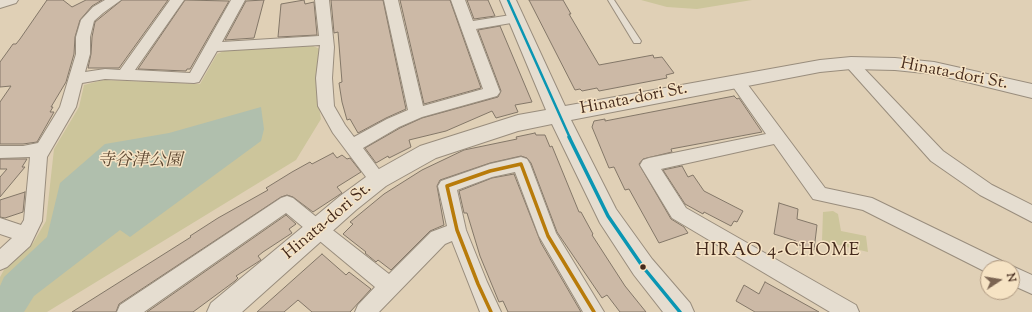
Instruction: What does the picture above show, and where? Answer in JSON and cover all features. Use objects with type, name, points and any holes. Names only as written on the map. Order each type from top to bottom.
[{"type":"street","points":[[0,4],[11,0]]},
{"type":"street","points":[[0,261],[23,240],[33,221],[39,157],[68,108],[83,54],[83,37],[88,20],[98,10],[114,0]]},
{"type":"street","points":[[125,74],[177,0]]},
{"type":"street","points":[[76,79],[105,74],[194,78],[238,0]]},
{"type":"street","points":[[322,0],[327,47],[324,78],[326,106],[339,129],[378,180]]},
{"type":"street","points":[[391,0],[417,113]]},
{"type":"street","points":[[352,146],[393,123],[417,113],[492,92],[458,0]]},
{"type":"street","points":[[467,26],[512,9],[558,114],[608,216],[642,267],[680,312]]},
{"type":"street","points":[[213,46],[326,40]]},
{"type":"street","points":[[851,63],[937,156],[986,190],[1032,214]]},
{"type":"street","name":"Hinata-dori St.","points":[[221,312],[348,203],[378,180],[428,152],[518,123],[558,114],[820,66],[851,63],[889,63],[934,68],[1032,91]]},
{"type":"street","points":[[737,81],[820,194],[866,203],[981,260]]},
{"type":"street","points":[[779,137],[649,165],[679,213],[849,312]]},
{"type":"street","points":[[0,152],[23,152],[43,149]]},
{"type":"street","points":[[491,312],[457,230],[447,186],[490,171],[521,164],[548,236],[594,312]]},
{"type":"street","points":[[127,312],[287,203],[318,230],[390,287]]},
{"type":"street","points":[[0,226],[26,234]]},
{"type":"street","points":[[365,312],[438,238],[457,230]]},
{"type":"street","points":[[1020,279],[1032,285]]},
{"type":"lane","points":[[611,0],[637,41]]},
{"type":"green space","points":[[641,0],[752,0],[697,9],[667,7]]},
{"type":"green space","name":"寺谷津公園","points":[[313,46],[320,49],[316,88],[321,119],[296,160],[47,312],[0,312],[0,277],[5,268],[33,243],[46,221],[54,149],[79,107],[84,85],[103,80],[200,84],[217,54],[224,51]]},
{"type":"green space","points":[[833,211],[838,214],[841,231],[866,236],[868,252],[822,241],[823,212]]},
{"type":"shaded area","points":[[261,107],[264,129],[261,141],[130,237],[120,230],[34,296],[24,312],[0,312],[0,286],[4,277],[47,237],[60,183],[105,144],[169,133]]},
{"type":"building","points":[[47,0],[63,0],[72,7],[86,0],[102,0],[92,6],[80,20],[75,37],[74,54],[66,82],[51,107],[53,107],[50,112],[54,112],[37,142],[23,144],[0,144],[0,102],[11,86],[0,87],[0,62],[13,44],[16,44],[20,39]]},
{"type":"building","points":[[122,0],[168,0],[119,68],[88,68],[95,22]]},
{"type":"building","points":[[185,0],[229,1],[190,69],[187,69],[186,71],[138,69]]},
{"type":"building","points":[[264,0],[254,38],[225,40],[246,1]]},
{"type":"building","points":[[304,0],[305,4],[314,2],[317,35],[278,37],[281,4]]},
{"type":"building","points":[[331,0],[383,0],[406,109],[358,133],[350,119],[347,120],[342,102],[339,83],[342,82],[338,32],[334,33]]},
{"type":"building","points":[[400,0],[450,0],[481,88],[424,104]]},
{"type":"building","points":[[467,0],[488,0],[495,16],[474,19]]},
{"type":"building","points":[[529,0],[563,0],[571,14],[569,14],[599,65],[653,55],[654,58],[662,57],[674,73],[666,75],[667,78],[599,91],[597,88],[582,91],[580,89],[575,90]]},
{"type":"building","points":[[500,26],[532,102],[515,105],[518,112],[496,118],[492,111],[446,131],[409,140],[411,147],[389,158],[388,156],[376,163],[365,148],[400,128],[422,118],[498,97],[501,91],[478,30]]},
{"type":"building","points":[[734,96],[737,99],[739,98],[762,132],[671,149],[672,152],[643,159],[639,164],[671,219],[684,227],[688,233],[659,243],[629,189],[625,190],[614,167],[609,168],[592,127],[594,121],[605,119],[605,121]]},
{"type":"building","points":[[535,133],[536,135],[545,135],[550,147],[552,146],[579,212],[581,212],[593,234],[592,235],[625,286],[646,312],[620,312],[607,295],[602,298],[557,232],[531,163],[527,158],[521,156],[490,163],[440,180],[437,186],[444,225],[430,231],[391,270],[378,260],[376,262],[343,234],[353,224],[350,222],[384,194],[422,170],[464,150],[517,139],[516,137]]},
{"type":"building","points":[[333,153],[337,158],[342,155],[347,159],[350,158],[361,172],[337,187],[342,193],[313,212],[293,197],[287,195],[281,197],[119,304],[116,312],[72,312],[191,237],[190,236],[218,218],[268,190],[266,188],[292,172],[310,162],[312,164]]},
{"type":"building","points":[[0,159],[27,159],[22,167],[25,167],[0,197],[0,177],[7,169],[0,169]]},
{"type":"building","points":[[682,166],[688,177],[693,175],[704,191],[743,211],[737,222],[734,221],[731,226],[704,212],[703,214],[685,204],[663,170]]},
{"type":"building","points":[[514,174],[541,243],[581,312],[508,312],[503,301],[499,302],[480,256],[467,213],[464,213],[459,191],[492,178]]},
{"type":"building","points":[[25,192],[23,212],[5,218],[0,217],[0,200]]},
{"type":"building","points":[[779,203],[798,209],[797,219],[817,225],[814,250],[796,244],[796,241],[774,234]]},
{"type":"building","points":[[286,215],[296,224],[289,229],[292,233],[263,252],[258,256],[261,260],[236,276],[238,278],[235,281],[193,312],[147,312]]},
{"type":"building","points":[[322,254],[346,275],[349,272],[371,289],[350,312],[312,312],[298,300],[284,312],[257,312]]},
{"type":"building","points":[[765,282],[819,312],[755,312],[736,301],[744,285],[759,294]]},
{"type":"transit line","points":[[508,0],[558,114],[608,216],[643,267],[680,312]]},
{"type":"transit line","points":[[491,312],[478,284],[457,230],[447,186],[490,171],[521,164],[548,236],[594,312]]},
{"type":"district","name":"HIRAO 4-CHOME","points":[[778,252]]}]
